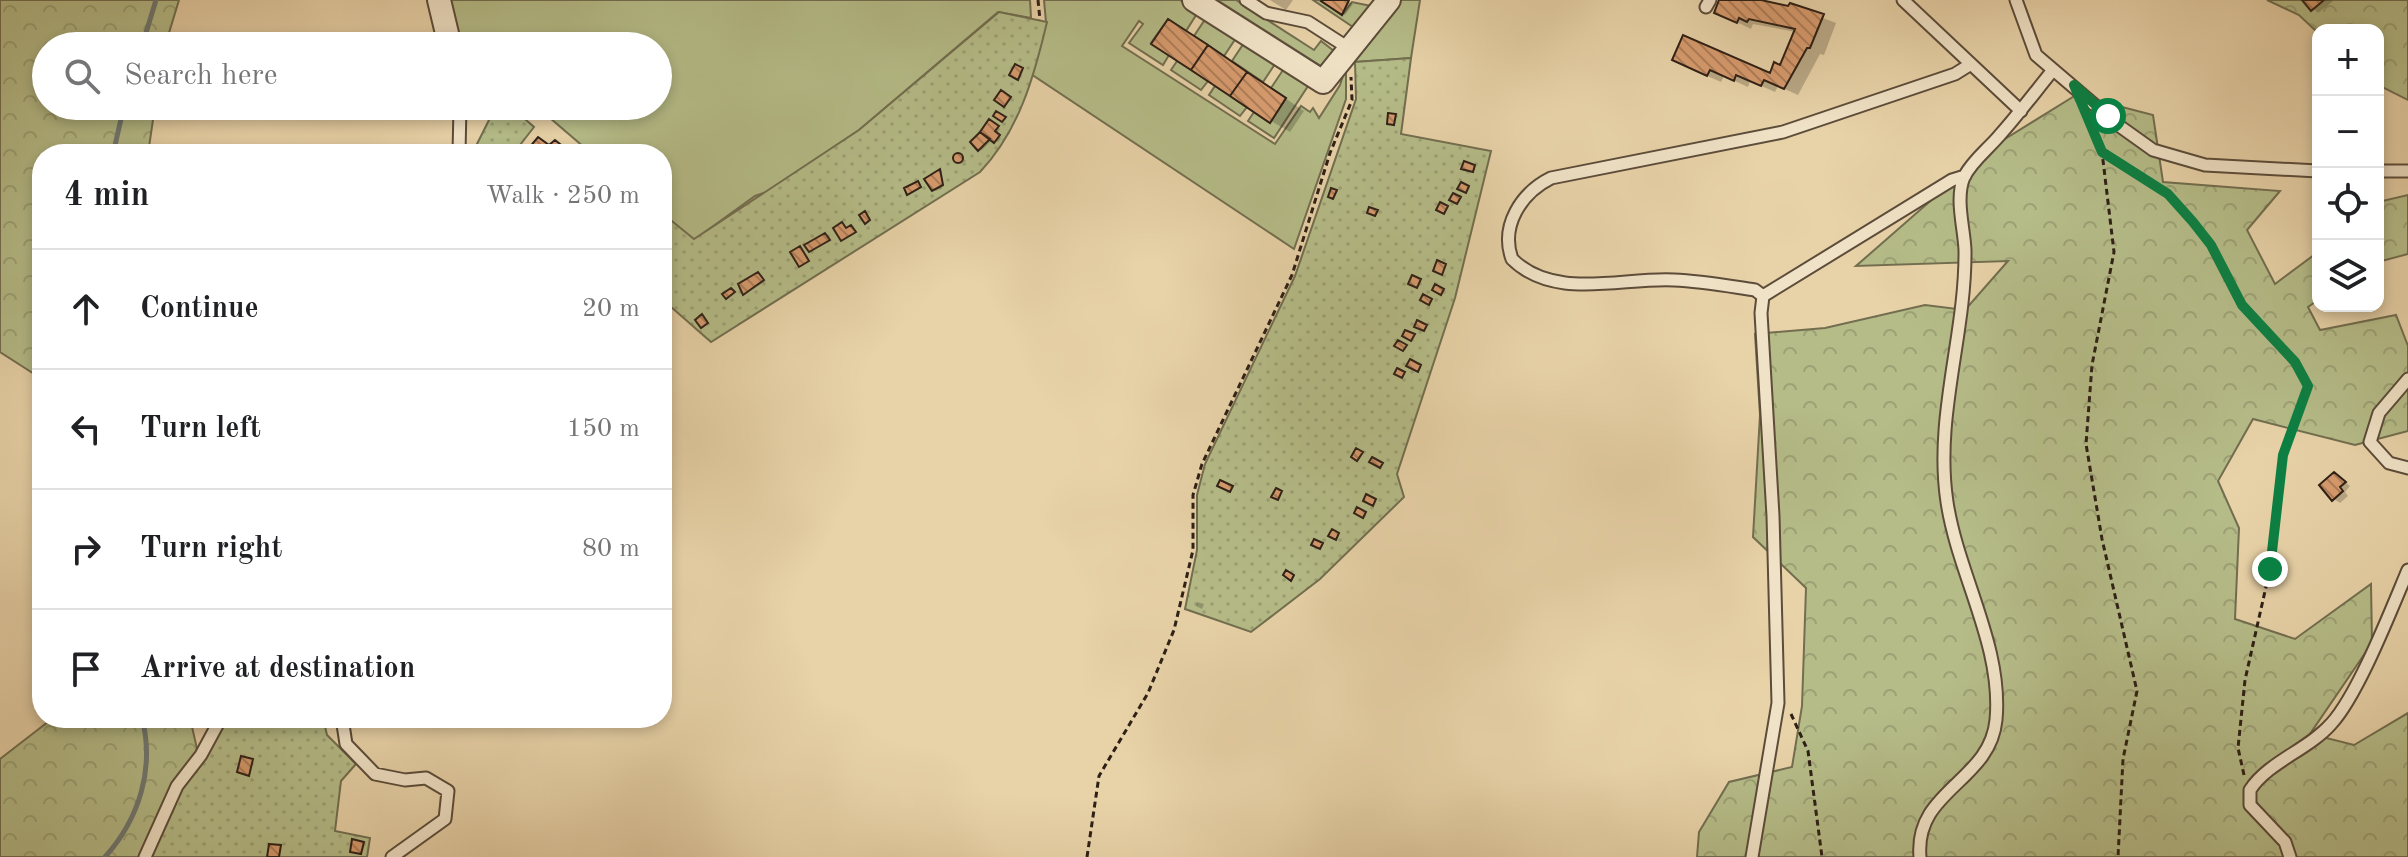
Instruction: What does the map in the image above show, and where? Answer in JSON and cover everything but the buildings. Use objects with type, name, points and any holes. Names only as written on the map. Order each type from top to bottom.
[{"type":"street","points":[[439,0],[447,32]]},
{"type":"street","points":[[1194,0],[1323,82],[1385,1]]},
{"type":"lane","points":[[1246,0],[1266,13],[1308,22],[1350,49]]},
{"type":"lane","points":[[1903,0],[2021,111]]},
{"type":"lane","points":[[2016,0],[2036,55],[2118,125],[2165,156],[2247,170],[2312,171]]},
{"type":"lane","points":[[1763,296],[1755,290],[1674,280],[1591,285],[1541,279],[1512,259],[1508,230],[1525,200],[1551,178],[1806,126],[1955,74],[1971,64]]},
{"type":"lane","points":[[1920,857],[1919,842],[1926,814],[1976,765],[1996,723],[1991,655],[1960,562],[1947,502],[1942,456],[1947,402],[1961,327],[1965,245],[1960,193],[1965,176],[2053,70]]},
{"type":"lane","points":[[459,144],[460,120]]},
{"type":"lane","points":[[2384,171],[2408,171]]},
{"type":"lane","points":[[1763,296],[1952,180],[1965,176]]},
{"type":"lane","points":[[1752,857],[1778,703],[1773,516],[1763,370],[1763,296]]},
{"type":"lane","points":[[2408,379],[2379,413],[2370,442],[2389,463],[2408,468]]},
{"type":"lane","points":[[2290,857],[2285,842],[2250,805],[2254,785],[2333,722],[2408,570]]},
{"type":"lane","points":[[145,857],[177,786],[201,755],[216,728]]},
{"type":"lane","points":[[344,728],[346,744],[375,774],[405,780],[426,778],[448,791],[445,819],[392,857]]},
{"type":"path","points":[[1038,0],[1040,20]]},
{"type":"path","points":[[1087,857],[1099,776],[1148,693],[1174,630],[1193,550],[1193,495],[1202,464],[1292,275],[1330,153],[1352,100],[1350,49]]},
{"type":"path","points":[[2074,85],[2102,152],[2114,252],[2092,365],[2086,444],[2102,539],[2137,691],[2123,759],[2118,857]]},
{"type":"path","points":[[2102,152],[2150,181],[2185,213],[2211,245],[2242,305],[2295,362],[2308,386],[2283,455],[2270,569],[2252,637],[2243,693],[2240,763],[2246,779],[2254,785]]},
{"type":"path","points":[[1778,703],[1802,731],[1808,751],[1822,857]]},
{"type":"green space","points":[[0,0],[179,0],[169,32],[32,32],[32,120],[153,120],[149,144],[32,144],[32,373],[0,352]]},
{"type":"green space","points":[[449,0],[1030,0],[1031,18],[998,12],[859,130],[769,191],[755,196],[694,240],[672,221],[672,144],[580,144],[552,120],[672,120],[672,32],[456,32]]},
{"type":"green space","points":[[1044,0],[1180,0],[1198,12],[1186,31],[1168,19],[1151,43],[1169,55],[1163,65],[1129,43],[1143,24],[1139,21],[1122,46],[1275,144],[1301,106],[1310,112],[1313,108],[1319,118],[1340,85],[1346,66],[1346,99],[1294,249],[1031,74],[1046,22]]},
{"type":"green space","points":[[1217,0],[1236,0],[1314,50],[1321,41],[1334,51],[1324,68]]},
{"type":"green space","points":[[1313,0],[1322,0],[1342,15],[1352,2],[1371,6],[1357,27],[1353,27]]},
{"type":"green space","points":[[1400,0],[1420,0],[1411,58],[1355,62],[1358,53]]},
{"type":"green space","points":[[2267,0],[2408,0],[2408,100],[2384,88],[2384,24],[2312,24],[2312,27],[2299,15]]},
{"type":"green space","points":[[999,12],[1047,22],[1037,63],[1015,121],[994,156],[980,172],[711,342],[672,308],[672,221],[694,239],[859,130]]},
{"type":"green space","points":[[1206,18],[1236,38],[1224,56],[1194,36]]},
{"type":"green space","points":[[1244,43],[1275,64],[1263,82],[1232,61]]},
{"type":"green space","points":[[1411,58],[1401,134],[1491,151],[1455,298],[1397,474],[1404,497],[1320,579],[1251,632],[1185,609],[1197,550],[1197,495],[1205,464],[1295,276],[1356,99],[1355,62]]},
{"type":"green space","points":[[1177,61],[1208,81],[1201,90],[1171,70]]},
{"type":"green space","points":[[1283,70],[1308,86],[1274,138],[1248,121],[1254,112],[1270,122],[1286,98],[1271,88]]},
{"type":"green space","points":[[1215,86],[1247,107],[1240,116],[1209,95]]},
{"type":"green space","points":[[2076,95],[2153,115],[2163,182],[2280,191],[2247,230],[2275,284],[2312,256],[2312,304],[2308,307],[2320,330],[2396,315],[2408,346],[2408,431],[2355,445],[2253,419],[2218,481],[2239,528],[2235,619],[2295,639],[2371,584],[2372,643],[2310,734],[2354,745],[2408,713],[2408,857],[1697,857],[1699,832],[1729,782],[1792,767],[1802,706],[1806,588],[1753,537],[1760,415],[1755,334],[1825,328],[1925,305],[1965,310],[2008,261],[1856,266],[1992,147]]},
{"type":"green space","points":[[489,120],[526,120],[534,127],[521,144],[477,144]]},
{"type":"green space","points":[[2408,195],[2408,254],[2384,260],[2384,240],[2384,201]]},
{"type":"green space","points":[[40,728],[192,728],[198,753],[144,857],[0,857],[0,759]]},
{"type":"green space","points":[[212,728],[325,728],[327,735],[356,764],[341,781],[335,831],[370,838],[367,857],[144,857]]},
{"type":"waterway","points":[[146,32],[156,0]]},
{"type":"waterway","points":[[115,144],[121,120]]},
{"type":"waterway","points":[[105,857],[127,826],[141,792],[146,756],[144,728]]},
{"type":"route","points":[[2108,116],[2074,85],[2098,136],[2102,152],[2168,194],[2211,245],[2242,305],[2295,362],[2306,379],[2308,386],[2283,455],[2270,569]]}]
